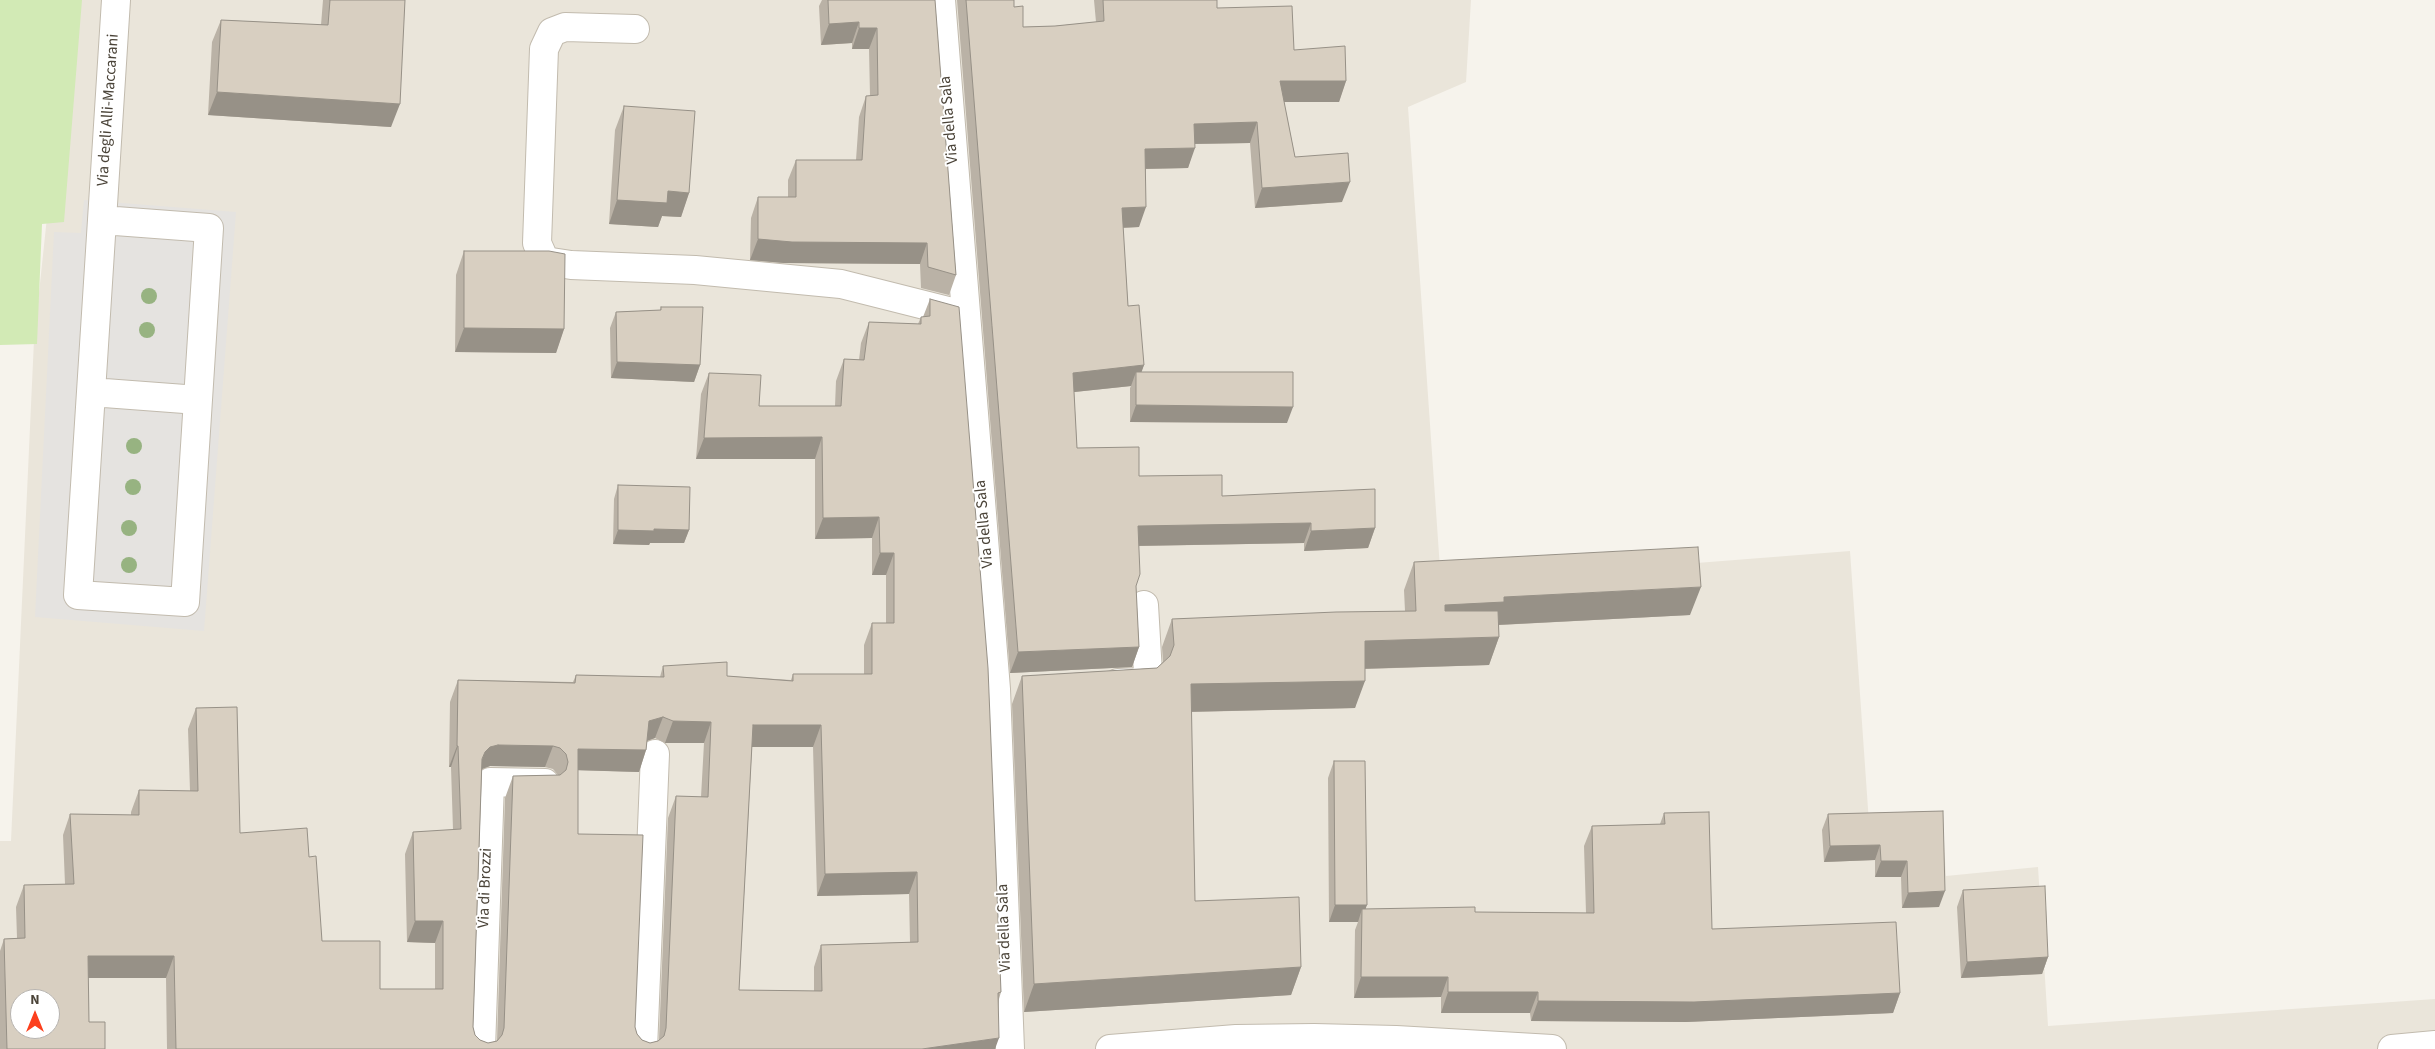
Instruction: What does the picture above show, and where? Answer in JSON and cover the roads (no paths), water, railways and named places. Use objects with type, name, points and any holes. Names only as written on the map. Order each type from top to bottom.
[{"type":"street","name":"Via degli Alli-Maccarani","points":[[116,0],[78,595],[185,602],[198,400]]},
{"type":"street","name":"Via della Sala","points":[[941,0],[968,316],[1010,688],[1010,1049]]},
{"type":"street","points":[[635,29],[565,27],[552,32],[544,48],[538,244],[545,261],[570,265],[696,270],[841,284],[968,316]]},
{"type":"street","points":[[91,392],[198,400],[209,228],[102,220]]},
{"type":"street","points":[[1091,684],[1140,682],[1148,673],[1144,605]]},
{"type":"street","points":[[643,1049],[655,754]]},
{"type":"street","name":"Via di Brozzi","points":[[481,1049],[490,782],[545,783]]},
{"type":"street","points":[[1110,1049],[1236,1039],[1314,1038],[1396,1040],[1552,1049]]},
{"type":"street","points":[[2392,1049],[2435,1045]]}]
